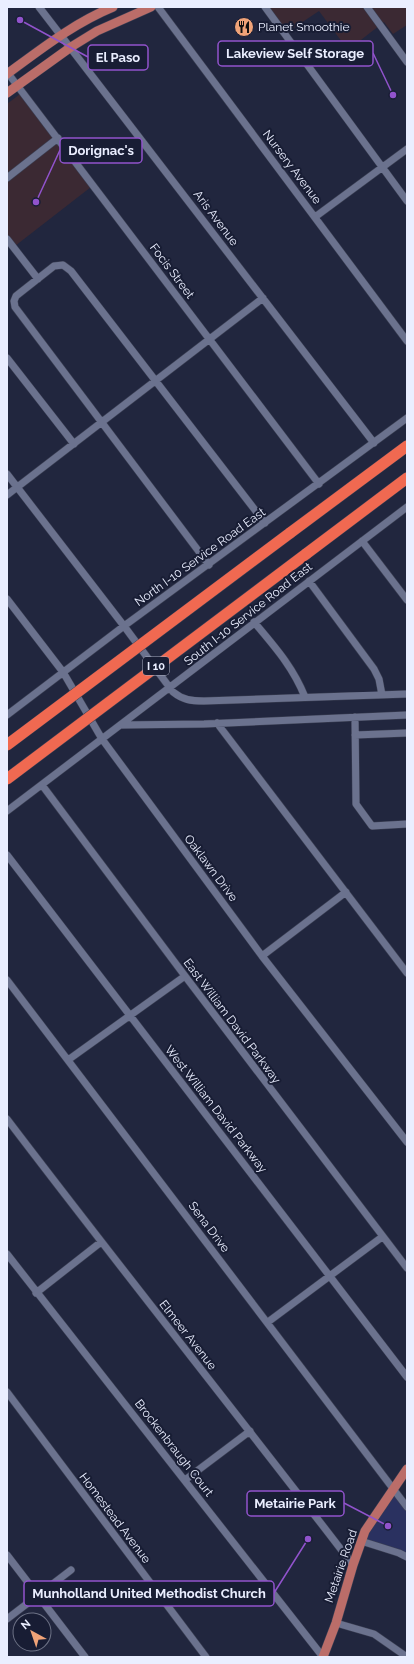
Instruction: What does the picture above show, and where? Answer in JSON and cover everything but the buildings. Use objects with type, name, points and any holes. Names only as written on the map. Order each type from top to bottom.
[{"type":"highway","name":"I 10","points":[[7,744],[407,446]]},
{"type":"highway","name":"I 10","points":[[7,778],[407,478]]},
{"type":"main road","points":[[7,73],[60,35],[99,13],[113,7]]},
{"type":"main road","points":[[7,93],[71,47],[97,32],[151,7]]},
{"type":"main road","name":"Metairie Road","points":[[323,1657],[336,1623],[352,1564],[365,1531],[407,1469]]},
{"type":"street","name":"Aris Avenue","points":[[39,7],[374,443]]},
{"type":"street","name":"Nursery Avenue","points":[[158,7],[407,341]]},
{"type":"street","points":[[265,7],[407,201]]},
{"type":"street","points":[[367,7],[407,62]]},
{"type":"street","name":"Focis Street","points":[[7,73],[58,138],[319,484]]},
{"type":"street","points":[[7,178],[58,138]]},
{"type":"street","points":[[315,217],[407,150]]},
{"type":"street","points":[[7,239],[38,280]]},
{"type":"street","points":[[209,565],[15,306],[14,301],[16,296],[54,266],[63,265],[71,271],[265,524]]},
{"type":"street","points":[[7,495],[156,382],[263,298]]},
{"type":"street","points":[[7,358],[74,444]]},
{"type":"street","name":"North I-10 Service Road East","points":[[7,715],[124,626],[265,524],[407,418]]},
{"type":"street","points":[[7,474],[170,688],[182,699],[192,701],[407,694]]},
{"type":"street","name":"South I-10 Service Road East","points":[[7,811],[407,507]]},
{"type":"street","points":[[362,541],[407,598]]},
{"type":"street","points":[[309,581],[374,669],[379,679],[382,695]]},
{"type":"street","name":"Oaklawn Drive","points":[[7,599],[63,672],[102,740],[262,956],[407,1142]]},
{"type":"street","points":[[254,622],[287,661],[298,678],[305,697]]},
{"type":"street","points":[[121,725],[217,723],[407,715]]},
{"type":"street","points":[[355,717],[356,804],[372,826],[407,824]]},
{"type":"street","points":[[217,723],[407,973]]},
{"type":"street","points":[[355,735],[407,733]]},
{"type":"street","name":"East William David Parkway","points":[[42,785],[407,1268]]},
{"type":"street","name":"West William David Parkway","points":[[7,855],[407,1377]]},
{"type":"street","points":[[262,956],[346,892]]},
{"type":"street","points":[[68,1060],[185,976]]},
{"type":"street","name":"Sena Drive","points":[[7,980],[407,1507]]},
{"type":"street","name":"Elmeer Avenue","points":[[7,1119],[352,1564]]},
{"type":"street","points":[[268,1322],[382,1236]]},
{"type":"street","points":[[36,1293],[101,1242]]},
{"type":"street","name":"Brockenbraugh Court","points":[[7,1254],[36,1293],[185,1480],[323,1657]]},
{"type":"street","name":"Homestead Avenue","points":[[7,1392],[206,1657]]},
{"type":"street","points":[[185,1480],[250,1431]]},
{"type":"street","points":[[361,1541],[407,1557]]},
{"type":"street","points":[[7,1554],[85,1657]]},
{"type":"street","points":[[7,1619],[71,1570]]},
{"type":"street","points":[[336,1623],[374,1634],[407,1657]]},
{"type":"shaded area","points":[[269,7],[407,7],[407,25],[393,34],[384,22],[348,50],[319,11],[286,33]]},
{"type":"shaded area","points":[[20,94],[91,187],[15,246],[7,235],[7,104]]},
{"type":"shaded area","points":[[393,1488],[407,1511],[407,1558],[361,1541]]},
{"type":"place","name":"El Paso","points":[[20,20]]},
{"type":"place","name":"Planet Smoothie","points":[[244,27]]},
{"type":"place","name":"Lakeview Self Storage","points":[[393,95]]},
{"type":"place","name":"Dorignac's","points":[[36,202]]},
{"type":"place","name":"Metairie Park","points":[[388,1526]]},
{"type":"place","name":"Munholland United Methodist Church","points":[[308,1539]]}]
